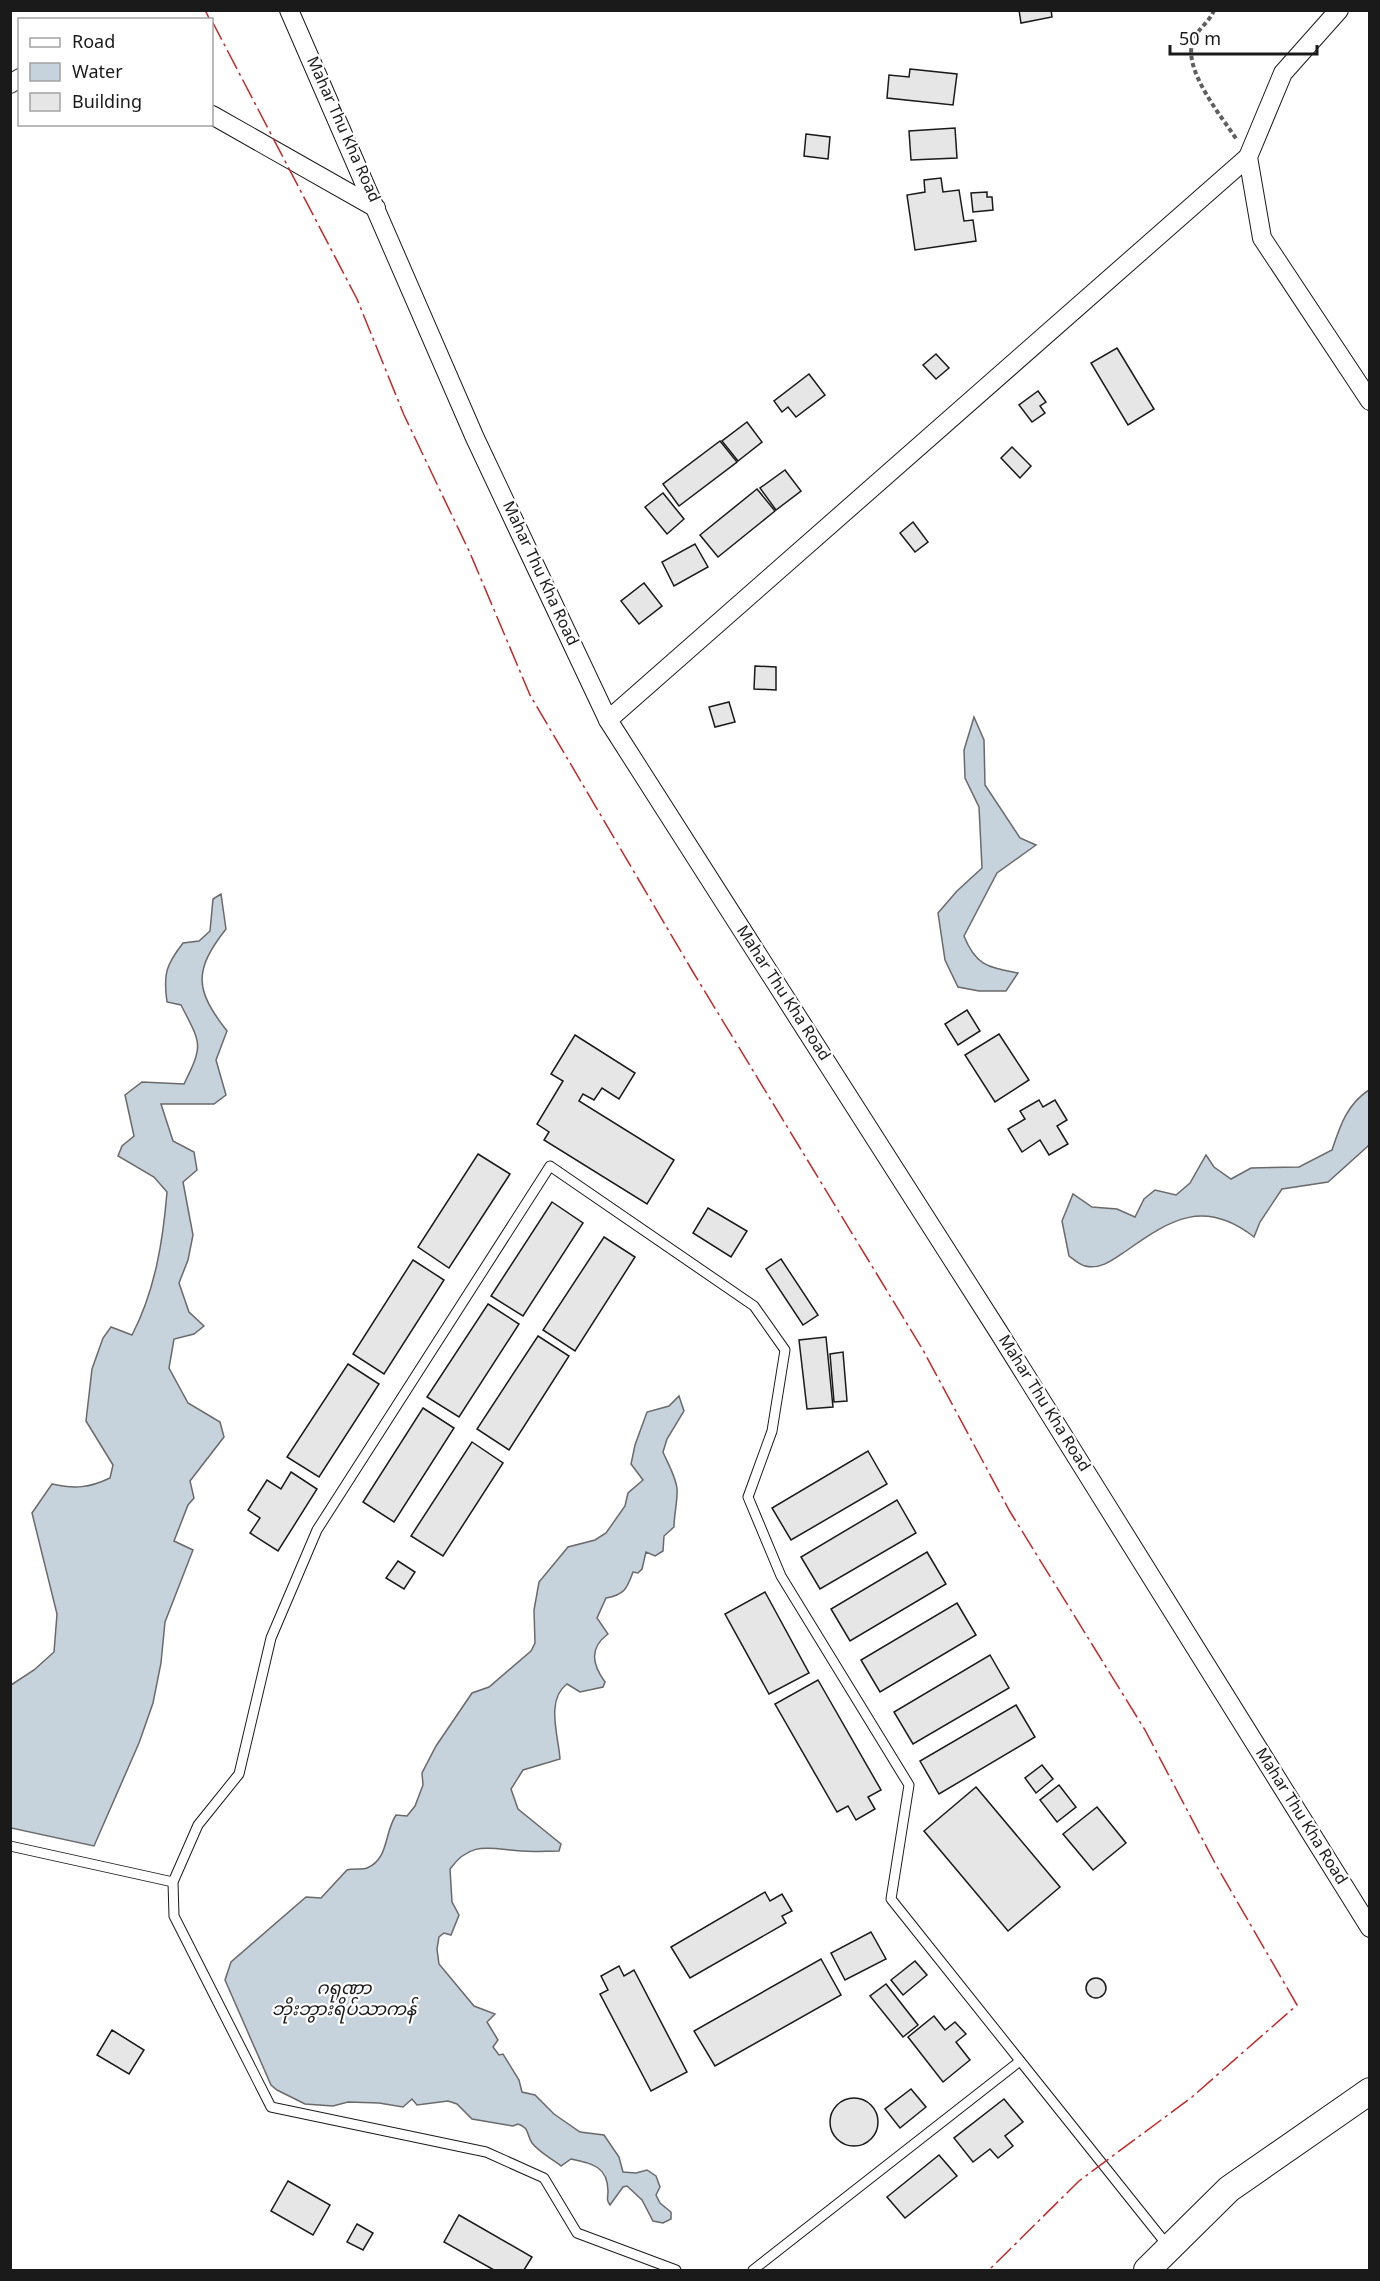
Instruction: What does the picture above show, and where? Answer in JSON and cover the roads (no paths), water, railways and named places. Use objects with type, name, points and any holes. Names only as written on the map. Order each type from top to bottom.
[{"type":"main road","points":[[1147,2271],[1229,2189],[1370,2091]]},
{"type":"street","name":"Mahar Thu Kha Road","points":[[289,10],[475,438],[608,720],[998,1331],[1370,1928]]},
{"type":"street","points":[[608,720],[1248,157],[1283,73],[1339,10]]},
{"type":"street","points":[[213,116],[376,208]]},
{"type":"street","points":[[1248,157],[1262,238],[1370,401]]},
{"type":"lane","points":[[676,2271],[577,2233],[544,2178],[486,2152],[271,2108],[174,1916],[173,1882],[198,1825],[239,1774],[271,1638],[317,1530],[550,1166],[753,1306],[785,1350],[772,1431],[748,1497],[781,1576],[909,1785],[891,1899],[1170,2248]]},
{"type":"lane","points":[[10,1846],[173,1882]]},
{"type":"lane","points":[[753,2271],[1020,2061]]},
{"type":"water","points":[[974,717],[984,740],[985,785],[1020,838],[1036,845],[997,873],[964,936],[973,954],[984,964],[1018,973],[1006,991],[979,991],[958,987],[945,960],[938,913],[982,868],[979,807],[965,778],[964,750]]},
{"type":"water","points":[[221,894],[226,929],[208,957],[203,969],[202,980],[209,1004],[227,1031],[216,1060],[226,1095],[214,1104],[161,1104],[173,1141],[194,1152],[197,1170],[183,1182],[193,1235],[188,1260],[179,1283],[189,1312],[204,1326],[194,1334],[174,1339],[169,1368],[188,1403],[220,1422],[224,1437],[190,1481],[194,1498],[188,1505],[174,1541],[193,1550],[165,1622],[161,1663],[153,1703],[139,1743],[94,1846],[11,1828],[11,1685],[34,1670],[54,1652],[57,1614],[32,1513],[52,1484],[82,1487],[110,1478],[113,1465],[86,1421],[92,1369],[103,1338],[111,1327],[132,1335],[140,1318],[157,1265],[167,1192],[154,1177],[118,1156],[122,1146],[134,1136],[125,1095],[142,1082],[184,1084],[195,1060],[198,1044],[193,1028],[181,1005],[167,1002],[165,984],[167,970],[183,943],[199,941],[210,931],[213,899]]},
{"type":"water","points":[[1369,1090],[1370,1144],[1328,1182],[1282,1189],[1260,1222],[1254,1237],[1236,1225],[1220,1219],[1204,1216],[1189,1217],[1159,1230],[1102,1265],[1085,1266],[1069,1256],[1062,1221],[1073,1194],[1092,1207],[1117,1209],[1135,1217],[1144,1199],[1155,1190],[1176,1195],[1190,1183],[1206,1155],[1214,1167],[1231,1179],[1251,1168],[1299,1167],[1332,1150],[1341,1124],[1350,1109]]},
{"type":"water","name":"ဂရုဏာ ဘိုးဘွားရိပ်သာကန်","points":[[679,1396],[684,1411],[667,1439],[663,1452],[677,1488],[674,1527],[664,1536],[663,1551],[655,1556],[646,1552],[642,1569],[638,1573],[633,1572],[629,1583],[621,1593],[606,1598],[597,1618],[608,1634],[598,1645],[594,1656],[597,1669],[605,1682],[603,1687],[580,1692],[567,1684],[560,1691],[556,1700],[555,1720],[560,1759],[523,1770],[511,1789],[518,1809],[561,1844],[559,1851],[482,1848],[458,1860],[450,1869],[452,1902],[459,1915],[451,1935],[444,1933],[439,1937],[437,1949],[439,1964],[474,2006],[495,2014],[487,2022],[498,2040],[493,2047],[499,2055],[503,2054],[519,2080],[522,2092],[535,2095],[554,2114],[580,2132],[604,2135],[619,2157],[623,2172],[636,2173],[647,2170],[656,2176],[660,2187],[656,2195],[660,2203],[671,2212],[671,2219],[663,2223],[653,2221],[642,2200],[627,2186],[623,2187],[610,2205],[607,2183],[602,2171],[586,2162],[571,2159],[561,2166],[535,2146],[526,2129],[518,2124],[513,2126],[472,2119],[457,2104],[448,2101],[417,2105],[412,2099],[403,2107],[379,2103],[348,2102],[333,2106],[305,2104],[277,2090],[271,2085],[225,1980],[231,1962],[306,1897],[321,1898],[347,1870],[367,1868],[379,1858],[392,1822],[396,1815],[407,1816],[415,1806],[423,1785],[422,1773],[436,1746],[472,1693],[489,1687],[531,1651],[535,1643],[534,1610],[539,1582],[568,1547],[595,1540],[606,1533],[625,1506],[628,1493],[643,1480],[631,1464],[647,1412],[669,1406]]}]
